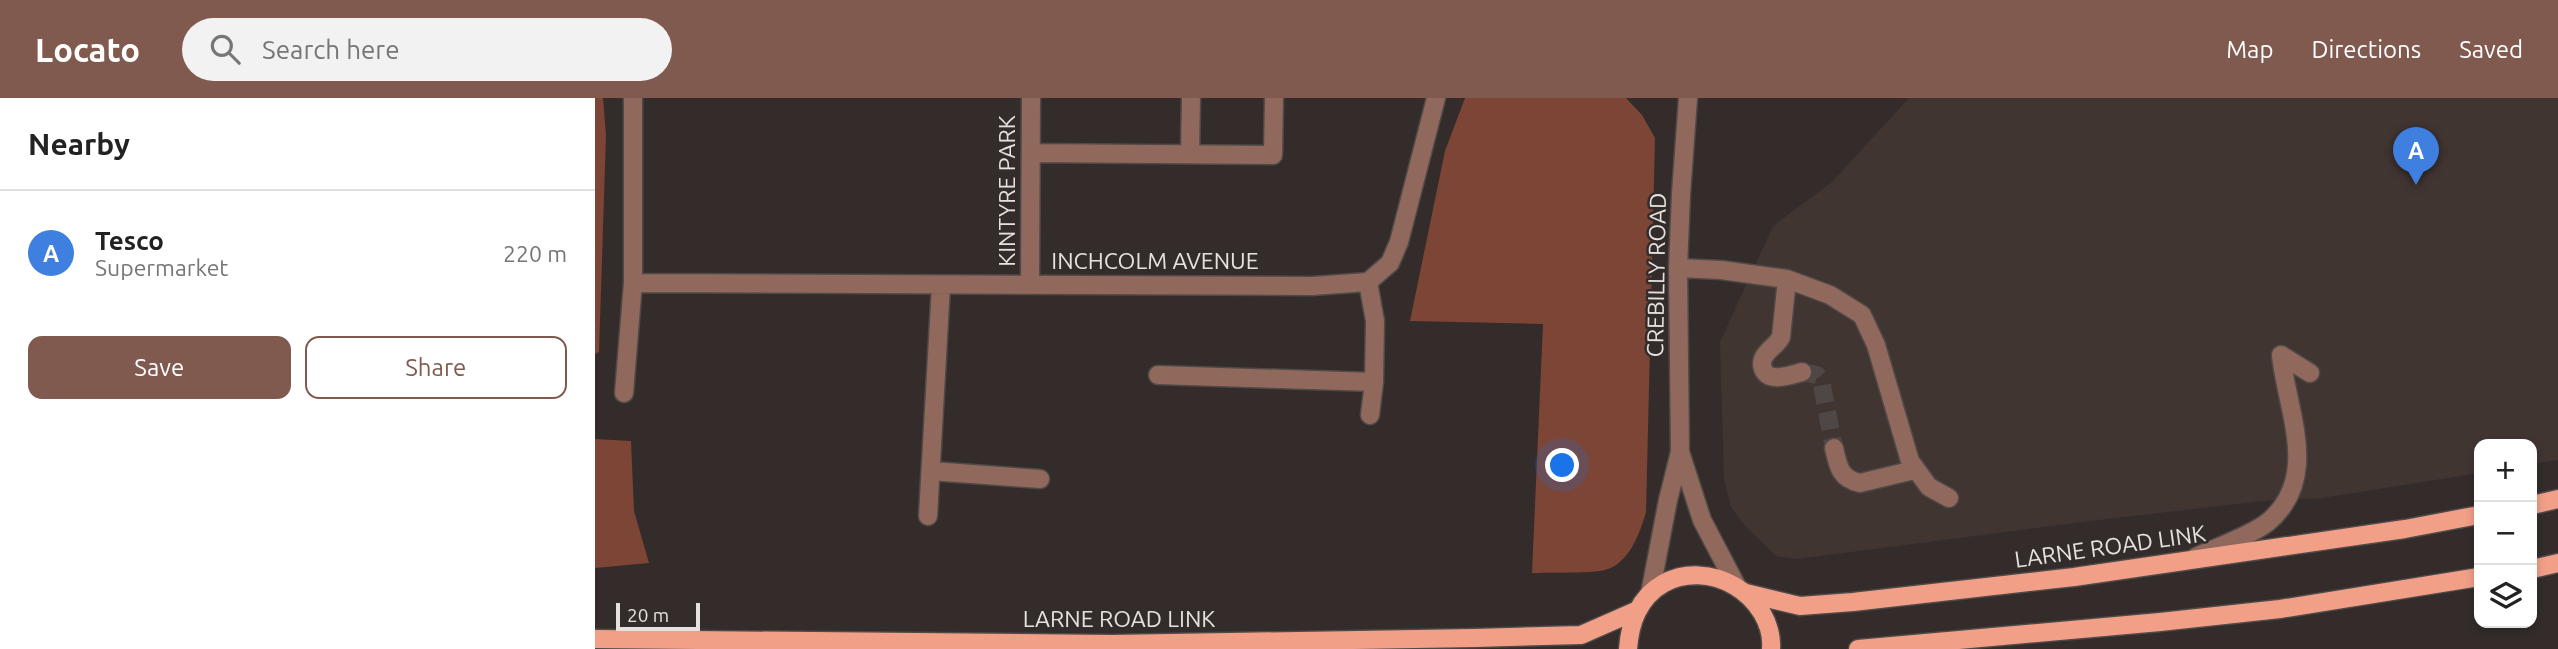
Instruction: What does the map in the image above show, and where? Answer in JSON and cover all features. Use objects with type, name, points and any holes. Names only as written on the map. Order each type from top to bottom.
[{"type":"main road","points":[[2537,504],[2558,499]]},
{"type":"main road","name":"LARNE ROAD LINK","points":[[1650,594],[1666,583],[1685,576],[1711,576],[1741,589],[1800,606],[1827,604],[2074,577],[2405,529],[2474,516]]},
{"type":"main road","points":[[2537,568],[2558,563]]},
{"type":"main road","points":[[1859,649],[2280,609],[2474,578]]},
{"type":"main road","points":[[1741,589],[1754,600],[1766,619],[1772,642],[1771,649]]},
{"type":"main road","points":[[1628,649],[1629,630],[1638,610],[1650,594]]},
{"type":"main road","name":"LARNE ROAD LINK","points":[[595,639],[1112,644],[1528,637],[1581,635],[1638,610]]},
{"type":"street","points":[[624,393],[633,283],[633,98]]},
{"type":"street","name":"KINTYRE PARK","points":[[1030,284],[1031,98]]},
{"type":"street","points":[[1190,154],[1191,98]]},
{"type":"street","points":[[1031,153],[1273,155],[1274,98]]},
{"type":"street","points":[[1370,415],[1374,382],[1375,321],[1368,282],[1390,263],[1399,242],[1436,98]]},
{"type":"street","name":"CREBILLY ROAD","points":[[1650,594],[1680,452],[1678,268],[1688,98]]},
{"type":"street","points":[[1678,268],[1721,270],[1787,279],[1830,295],[1862,315],[1876,345],[1901,433],[1915,470],[1929,487],[1949,498]]},
{"type":"street","points":[[1787,279],[1781,337],[1765,354],[1762,365],[1766,373],[1775,378],[1802,372]]},
{"type":"street","name":"INCHCOLM AVENUE","points":[[633,283],[1312,286],[1368,282]]},
{"type":"street","points":[[928,516],[941,285]]},
{"type":"street","points":[[2189,560],[2266,523],[2286,503],[2294,486],[2298,459],[2281,355],[2310,373]]},
{"type":"street","points":[[1159,375],[1374,382]]},
{"type":"street","points":[[1834,448],[1840,472],[1860,483],[1915,470]]},
{"type":"street","name":"CREBILLY ROAD","points":[[1680,452],[1702,520],[1741,589]]},
{"type":"street","points":[[931,471],[1040,479]]},
{"type":"shaded area","points":[[595,98],[603,98],[606,135],[599,352],[595,354]]},
{"type":"shaded area","points":[[1465,98],[1626,98],[1642,115],[1655,138],[1646,512],[1637,538],[1627,555],[1605,570],[1532,573],[1543,324],[1410,321],[1445,151]]},
{"type":"shaded area","points":[[1909,98],[2558,98],[2558,460],[2537,463],[2537,439],[2474,439],[2474,474],[2322,498],[2262,501],[1797,559],[1776,556],[1746,527],[1731,507],[1724,479],[1720,342],[1773,226],[1832,182]]},
{"type":"shaded area","points":[[595,439],[631,441],[634,511],[649,563],[595,568]]},
{"type":"tunnel","points":[[1802,372],[1817,375],[1821,380],[1834,448]]},
{"type":"place","name":"Tesco","points":[[2416,185]]}]
